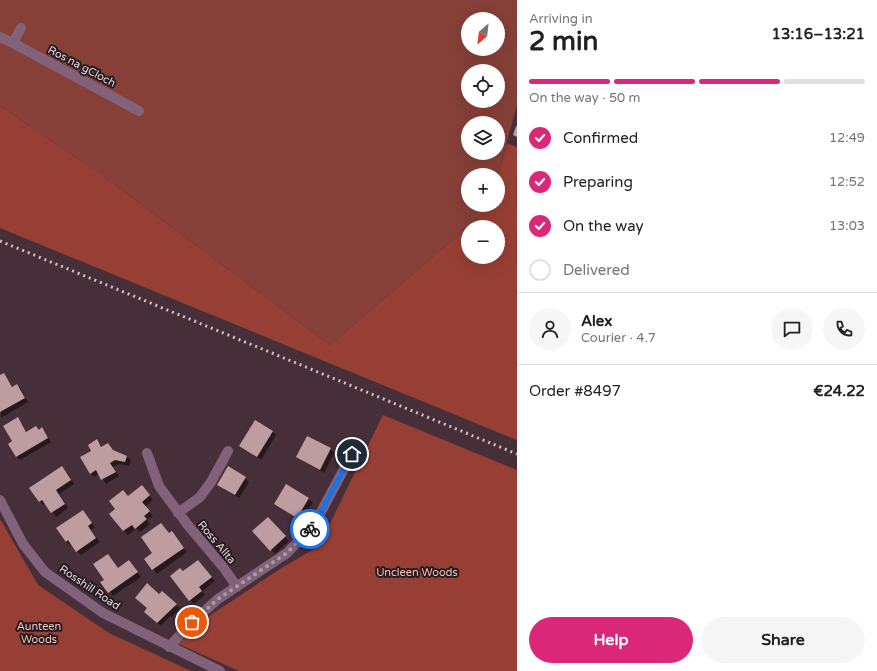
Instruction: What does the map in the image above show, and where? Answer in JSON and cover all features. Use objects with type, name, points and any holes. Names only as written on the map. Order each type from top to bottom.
[{"type":"street","points":[[13,43],[21,28]]},
{"type":"street","name":"Ros na gCloch","points":[[0,36],[139,111]]},
{"type":"street","points":[[178,513],[200,497],[211,482],[228,451]]},
{"type":"street","name":"Ross Allta","points":[[147,453],[159,486],[178,513],[223,567],[237,587]]},
{"type":"street","points":[[169,647],[192,622],[218,599],[287,553],[314,525],[352,454]]},
{"type":"street","name":"Rosshill Road","points":[[0,500],[23,544],[46,572],[103,613],[220,671]]},
{"type":"shaded area","points":[[0,0],[517,0],[517,105],[505,149],[505,116],[461,116],[461,160],[502,160],[500,168],[461,168],[461,212],[485,212],[476,220],[461,220],[461,233],[330,345],[103,176],[0,106]]},
{"type":"green space","points":[[0,106],[103,176],[330,345],[461,233],[461,264],[505,264],[505,220],[476,220],[485,212],[505,212],[505,168],[500,168],[502,160],[505,160],[507,143],[517,147],[517,440],[0,228]]},
{"type":"green space","name":"Uncleen Woods","points":[[383,415],[517,470],[517,671],[239,671],[179,644],[203,620],[280,569],[319,546]]},
{"type":"green space","name":"Aunteen Woods","points":[[0,519],[38,585],[109,633],[191,671],[0,671]]},
{"type":"building","points":[[517,126],[517,137],[513,135]]},
{"type":"building","points":[[4,373],[12,387],[17,384],[25,398],[0,412],[0,375]]},
{"type":"building","points":[[18,417],[26,432],[36,426],[39,430],[42,427],[48,438],[16,457],[8,444],[12,441],[3,426]]},
{"type":"building","points":[[255,420],[273,431],[257,457],[239,446]]},
{"type":"building","points":[[307,436],[331,448],[320,470],[296,457]]},
{"type":"building","points":[[97,439],[101,447],[108,443],[113,450],[127,456],[125,462],[115,460],[110,463],[116,472],[101,480],[96,470],[90,474],[80,457],[91,451],[88,445]]},
{"type":"building","points":[[62,466],[71,480],[56,490],[65,504],[51,513],[42,500],[39,502],[29,488]]},
{"type":"building","points":[[228,466],[246,477],[235,495],[217,485]]},
{"type":"building","points":[[286,484],[309,498],[297,518],[274,504]]},
{"type":"building","points":[[142,485],[150,495],[142,502],[150,511],[144,516],[147,519],[135,529],[132,525],[123,531],[109,514],[115,509],[109,501],[123,490],[128,496]]},
{"type":"building","points":[[83,510],[92,523],[88,526],[96,538],[76,552],[68,540],[66,542],[56,528]]},
{"type":"building","points":[[268,517],[286,536],[270,551],[252,531]]},
{"type":"building","points":[[161,523],[169,533],[172,531],[184,548],[152,570],[144,559],[152,553],[141,537]]},
{"type":"building","points":[[108,554],[118,568],[129,560],[138,572],[108,593],[100,582],[104,580],[93,564]]},
{"type":"building","points":[[198,560],[212,577],[199,587],[202,591],[189,601],[170,576],[180,568],[183,571]]},
{"type":"building","points":[[147,583],[159,594],[162,591],[177,604],[157,623],[144,612],[147,608],[135,598]]},
{"type":"railway","points":[[0,241],[517,454]]},
{"type":"way so far","points":[[192,622],[218,599],[272,565],[287,553],[310,529]]},
{"type":"route","points":[[310,529],[314,525],[352,454]]}]
